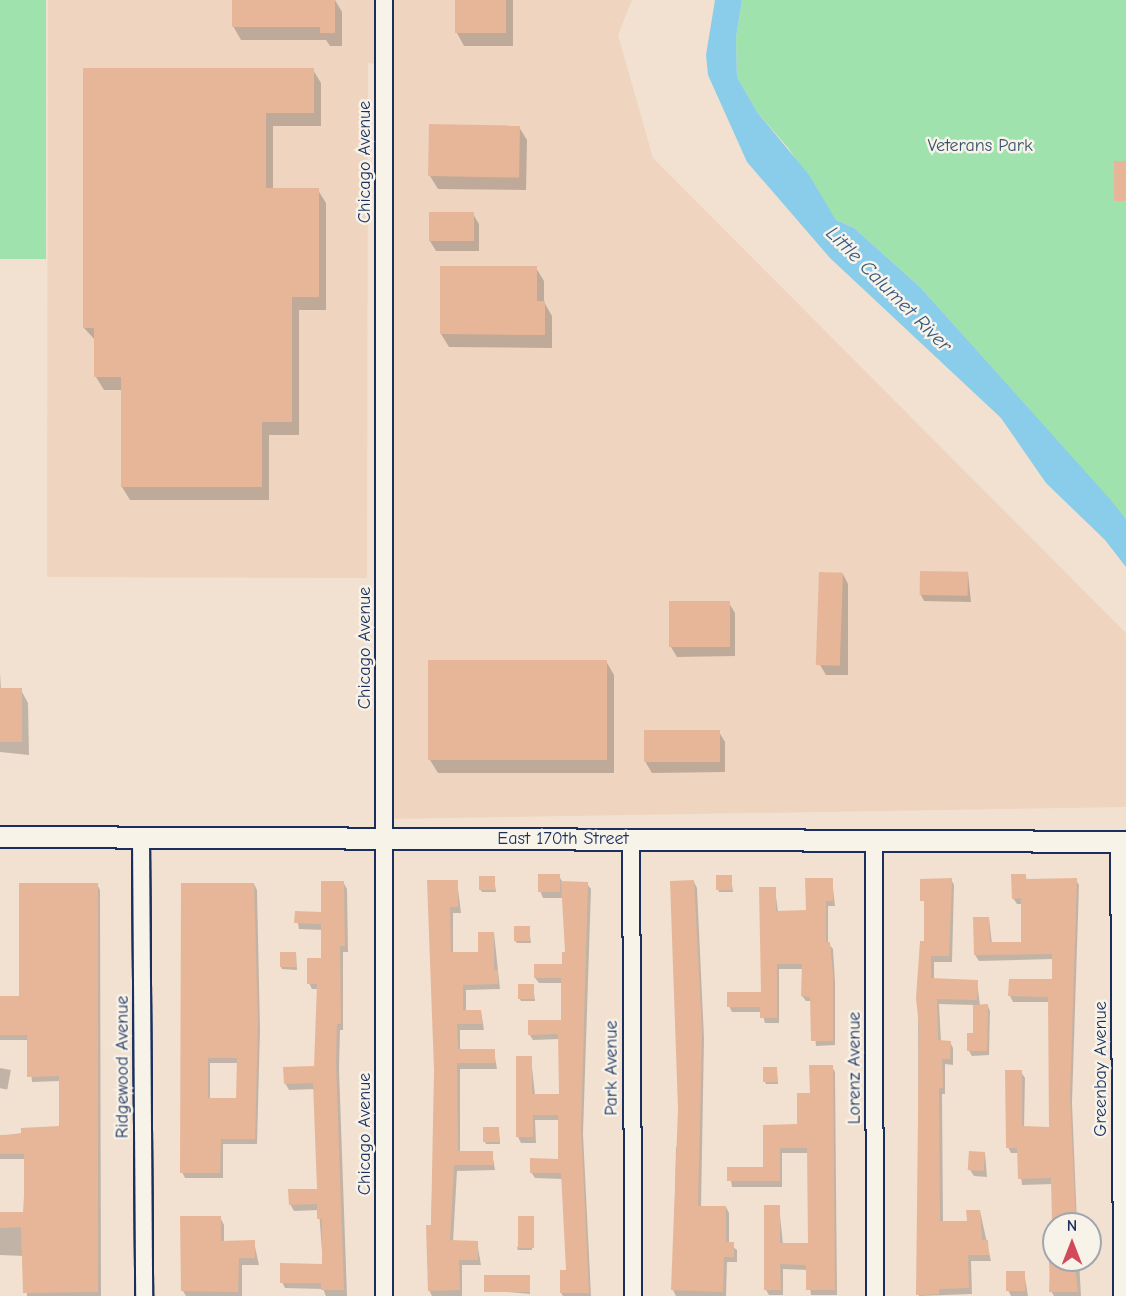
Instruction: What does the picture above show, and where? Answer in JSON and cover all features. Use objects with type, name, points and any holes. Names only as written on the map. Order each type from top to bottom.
[{"type":"street","name":"Chicago Avenue","points":[[384,0],[384,1296]]},
{"type":"street","name":"East 170th Street","points":[[0,837],[1122,841]]},
{"type":"street","name":"Ridgewood Avenue","points":[[141,838],[144,1296]]},
{"type":"street","name":"Park Avenue","points":[[630,839],[633,1296]]},
{"type":"street","name":"Lorenz Avenue","points":[[874,840],[875,1296]]},
{"type":"street","name":"Greenbay Avenue","points":[[1122,841],[1122,1296]]},
{"type":"shaded area","points":[[48,0],[632,0],[618,35],[653,158],[1126,633],[1126,807],[384,819],[384,65],[368,63],[367,578],[47,577]]},
{"type":"green space","points":[[0,0],[46,0],[46,259],[0,259]]},
{"type":"green space","name":"Veterans Park","points":[[742,0],[1126,0],[1126,519],[920,287],[854,228],[836,220],[789,149],[757,112],[737,77],[736,38]]},
{"type":"water","name":"Little Calumet River","points":[[715,0],[742,0],[736,38],[737,77],[757,112],[809,175],[836,220],[854,228],[920,287],[1109,498],[1126,519],[1126,567],[1105,540],[1046,483],[1001,418],[830,258],[747,162],[708,75],[706,55]]},
{"type":"building","points":[[232,0],[335,0],[335,33],[320,33],[320,27],[232,27]]},
{"type":"building","points":[[455,0],[506,0],[506,33],[455,33]]},
{"type":"building","points":[[83,68],[314,68],[314,113],[266,113],[266,188],[319,188],[319,297],[292,297],[292,422],[262,422],[262,487],[121,487],[121,377],[94,377],[94,328],[83,328]]},
{"type":"building","points":[[429,124],[520,126],[519,178],[428,176]]},
{"type":"building","points":[[1114,161],[1126,161],[1126,201],[1114,201]]},
{"type":"building","points":[[429,212],[474,212],[474,241],[429,241]]},
{"type":"building","points":[[440,266],[537,266],[537,301],[545,301],[545,335],[440,334]]},
{"type":"building","points":[[920,571],[968,572],[968,596],[920,595]]},
{"type":"building","points":[[819,572],[843,573],[840,666],[816,665]]},
{"type":"building","points":[[669,601],[730,601],[730,647],[669,647]]},
{"type":"building","points":[[428,660],[607,660],[607,760],[428,760]]},
{"type":"building","points":[[0,688],[22,688],[22,742],[0,742]]},
{"type":"building","points":[[644,730],[720,730],[720,762],[644,762]]},
{"type":"building","points":[[538,874],[560,874],[560,892],[538,892]]},
{"type":"building","points":[[1011,874],[1026,874],[1026,879],[1077,878],[1070,1096],[1075,1212],[1052,1212],[1051,1178],[1018,1179],[1017,1148],[1006,1148],[1005,1070],[1022,1070],[1022,1126],[1049,1127],[1048,997],[1008,996],[1009,979],[1052,979],[1052,954],[974,955],[973,917],[989,917],[990,942],[1021,942],[1021,898],[1012,899]]},
{"type":"building","points":[[716,875],[732,875],[732,890],[716,890]]},
{"type":"building","points":[[479,876],[495,876],[495,890],[479,890]]},
{"type":"building","points":[[805,878],[833,878],[833,901],[826,901],[826,942],[830,942],[833,975],[833,1041],[811,1041],[810,997],[801,996],[802,964],[777,964],[777,1018],[760,1018],[760,1007],[727,1007],[727,992],[761,992],[759,887],[776,887],[776,911],[806,910]]},
{"type":"building","points":[[952,878],[949,956],[931,956],[931,978],[978,980],[977,1000],[937,999],[938,1040],[951,1041],[950,1059],[942,1059],[943,1088],[939,1088],[940,1221],[967,1221],[966,1210],[980,1210],[982,1240],[988,1240],[989,1255],[968,1255],[969,1288],[939,1289],[939,1294],[916,1295],[919,1026],[916,998],[920,941],[924,941],[924,901],[920,901],[920,879]]},
{"type":"building","points":[[427,880],[458,880],[458,907],[450,907],[451,952],[478,952],[478,932],[494,932],[494,970],[498,970],[498,984],[463,985],[463,1010],[481,1010],[482,1024],[457,1024],[458,1049],[495,1049],[495,1063],[457,1063],[458,1151],[493,1151],[493,1165],[454,1165],[450,1240],[478,1241],[478,1260],[459,1260],[460,1290],[428,1291],[426,1225],[431,1225],[434,1070]]},
{"type":"building","points":[[694,880],[702,1031],[698,1206],[726,1206],[726,1242],[734,1242],[734,1257],[724,1257],[723,1292],[671,1290],[678,1109],[670,881]]},
{"type":"building","points":[[321,881],[344,881],[345,946],[340,946],[341,1024],[337,1024],[336,1062],[344,1290],[321,1290],[321,1283],[280,1283],[280,1263],[322,1264],[322,1219],[317,1219],[317,1204],[289,1205],[288,1189],[317,1189],[313,1083],[284,1084],[283,1067],[314,1066],[317,984],[307,984],[307,958],[321,958],[321,924],[294,923],[295,911],[321,912]]},
{"type":"building","points":[[561,881],[588,882],[581,1127],[589,1293],[560,1293],[560,1270],[566,1270],[561,1173],[530,1173],[530,1158],[558,1159],[558,1115],[533,1115],[533,1137],[516,1137],[516,1056],[532,1056],[532,1094],[559,1094],[558,1034],[528,1035],[528,1020],[561,1020],[561,978],[534,978],[534,964],[562,964],[562,952],[565,952]]},
{"type":"building","points":[[19,883],[98,883],[98,1292],[23,1293],[21,1227],[0,1228],[0,1212],[23,1212],[24,1154],[0,1154],[0,1135],[21,1134],[21,1128],[59,1126],[59,1076],[27,1077],[27,1035],[0,1035],[0,996],[19,996]]},
{"type":"building","points":[[181,883],[254,883],[258,1023],[255,1139],[221,1139],[220,1173],[180,1173]],"holes":[[[208,1058],[237,1058],[236,1098],[208,1098]]]},
{"type":"building","points":[[514,926],[530,926],[530,941],[514,941]]},
{"type":"building","points":[[280,952],[296,952],[296,967],[280,967]]},
{"type":"building","points":[[518,984],[534,984],[534,999],[518,999]]},
{"type":"building","points":[[988,1004],[987,1051],[967,1051],[967,1033],[973,1033],[973,1005]]},
{"type":"building","points":[[809,1065],[833,1065],[835,1290],[806,1290],[806,1265],[780,1264],[781,1290],[764,1290],[764,1205],[780,1205],[780,1243],[808,1243],[807,1148],[780,1148],[780,1181],[727,1181],[727,1167],[763,1167],[763,1125],[797,1124],[797,1093],[810,1093]]},
{"type":"building","points":[[763,1067],[777,1067],[777,1082],[763,1082]]},
{"type":"building","points":[[483,1127],[499,1127],[499,1142],[483,1142]]},
{"type":"building","points":[[969,1151],[985,1152],[984,1171],[968,1170]]},
{"type":"building","points":[[180,1216],[221,1216],[221,1241],[255,1240],[255,1258],[239,1258],[238,1292],[181,1291]]},
{"type":"building","points":[[518,1216],[534,1216],[534,1248],[518,1248]]},
{"type":"building","points":[[1006,1271],[1025,1271],[1025,1291],[1006,1291]]},
{"type":"building","points":[[1050,1272],[1076,1272],[1078,1292],[1049,1292]]},
{"type":"building","points":[[484,1275],[530,1275],[530,1292],[484,1292]]}]
